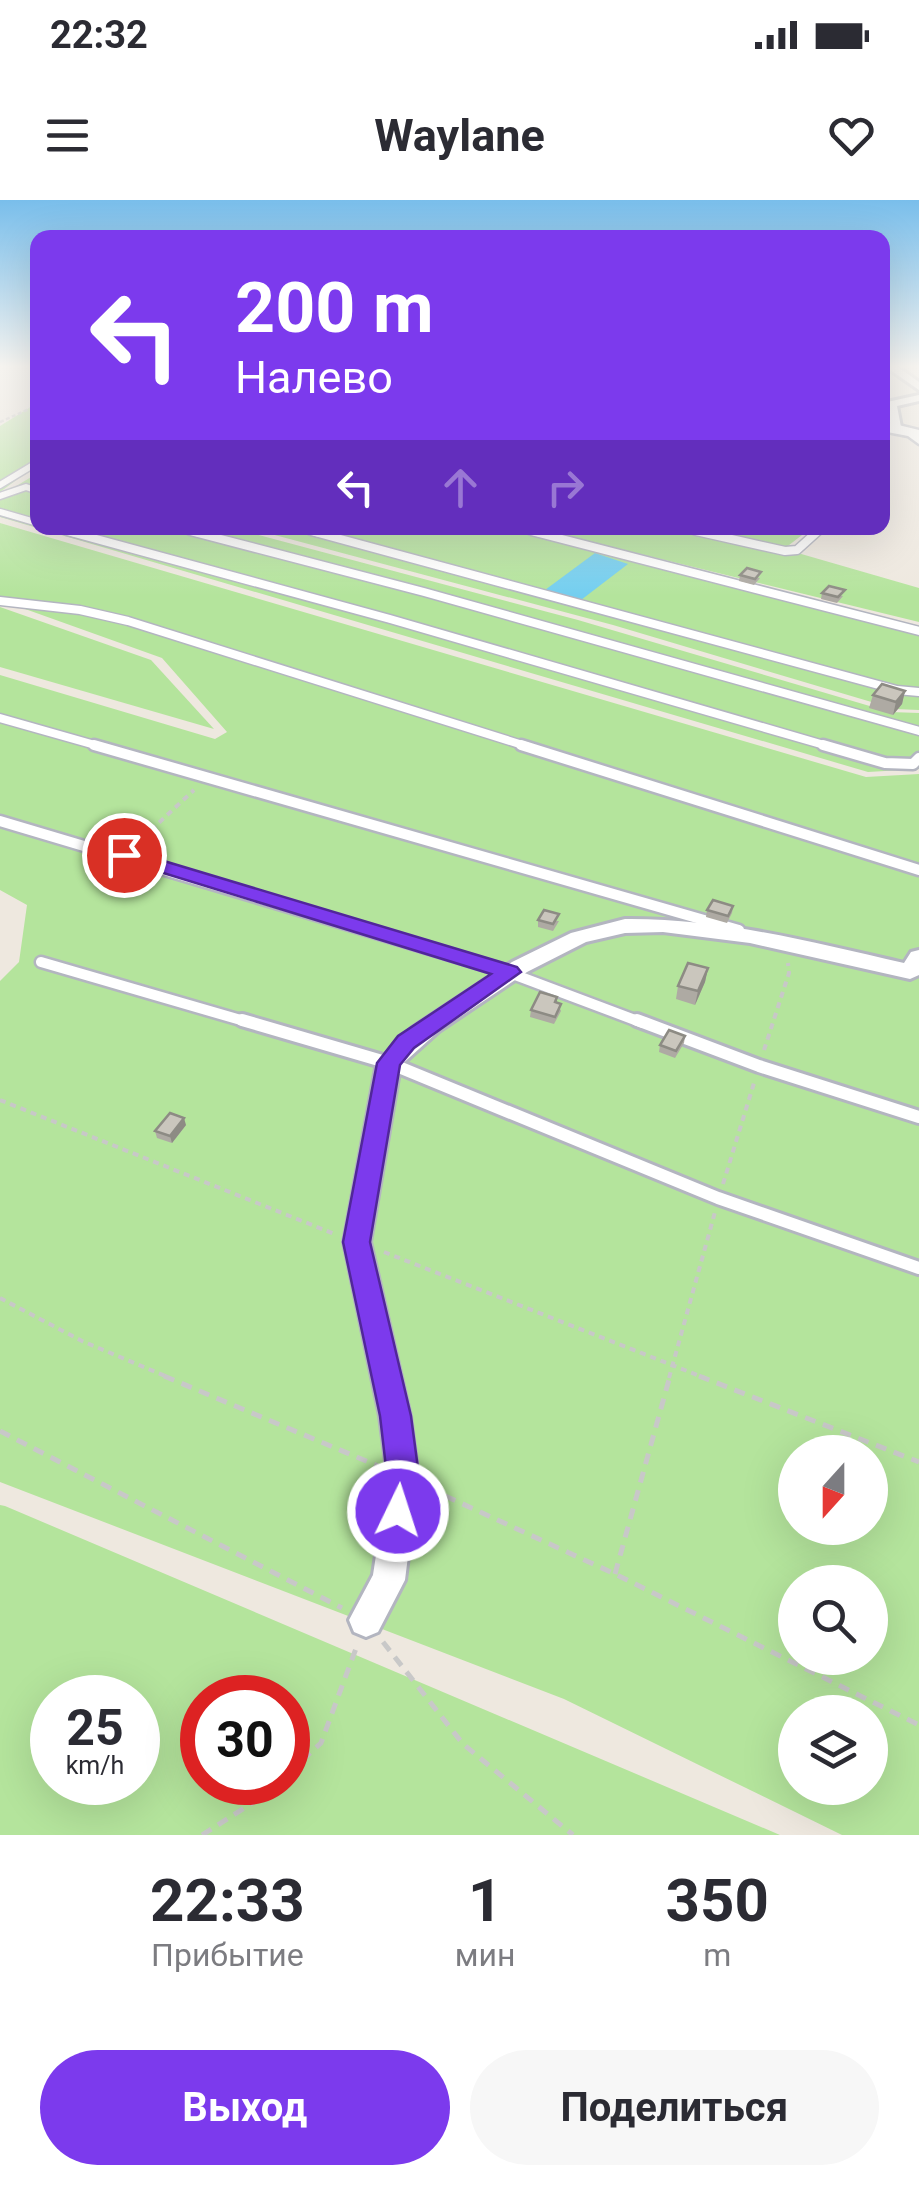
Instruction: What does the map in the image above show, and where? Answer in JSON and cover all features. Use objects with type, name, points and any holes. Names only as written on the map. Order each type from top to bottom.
[{"type":"street","points":[[366,1620],[388,1580],[403,1476],[396,1416],[357,1242],[389,1063],[406,1042],[510,972],[594,932],[642,924],[786,944],[910,972],[919,957]]},
{"type":"lane","points":[[0,486],[30,467]]},
{"type":"lane","points":[[0,496],[30,488]]},
{"type":"lane","points":[[0,512],[30,521]]},
{"type":"lane","points":[[81,535],[390,619],[885,763],[914,764],[919,758]]},
{"type":"lane","points":[[205,535],[424,592],[919,732]]},
{"type":"lane","points":[[325,535],[897,690],[919,692]]},
{"type":"lane","points":[[545,535],[919,631]]},
{"type":"lane","points":[[713,535],[785,551],[797,550],[813,535]]},
{"type":"lane","points":[[0,601],[128,621],[919,870]]},
{"type":"lane","points":[[0,718],[786,944]]},
{"type":"lane","points":[[0,821],[510,972],[759,1066],[919,1117]]},
{"type":"lane","points":[[41,962],[389,1063],[718,1198],[919,1268]]},
{"type":"path","points":[[124,855],[208,776]]},
{"type":"path","points":[[615,1574],[676,1364],[718,1198],[789,973],[786,944]]},
{"type":"path","points":[[0,1100],[919,1462]]},
{"type":"path","points":[[0,1298],[82,1341],[403,1476],[615,1574],[919,1725]]},
{"type":"path","points":[[0,1431],[366,1620],[463,1744],[573,1835]]},
{"type":"path","points":[[310,1753],[321,1743],[366,1620]]},
{"type":"path","points":[[202,1835],[249,1805]]},
{"type":"green space","points":[[0,443],[30,443],[30,470],[0,492]]},
{"type":"green space","points":[[30,478],[30,526],[0,517],[0,496]]},
{"type":"green space","points":[[0,523],[30,535],[41,535],[866,777],[919,774],[919,1835],[842,1835],[781,1805],[888,1805],[888,1695],[778,1695],[778,1804],[564,1699],[0,1482],[0,981],[19,962],[27,905],[0,890],[0,675],[215,739],[227,732],[162,658],[0,600]]},
{"type":"green space","points":[[61,535],[258,535],[578,620],[890,712],[919,713],[919,769],[868,772]]},
{"type":"green space","points":[[274,535],[536,535],[919,633],[919,710],[895,709],[613,625]]},
{"type":"green space","points":[[563,535],[802,535],[784,549],[919,588],[919,622]]},
{"type":"green space","points":[[0,607],[151,660],[214,729],[0,667]]},
{"type":"green space","points":[[0,1505],[5,1506],[780,1835],[0,1835]]},
{"type":"water","points":[[595,553],[628,564],[581,600],[545,590]]},
{"type":"building","points":[[747,568],[761,572],[755,579],[740,575]]},
{"type":"building","points":[[829,586],[845,590],[838,597],[822,593]]},
{"type":"building","points":[[882,684],[905,691],[896,702],[873,695]]},
{"type":"building","points":[[713,900],[733,906],[728,916],[707,910]]},
{"type":"building","points":[[544,910],[559,914],[553,924],[538,920]]},
{"type":"building","points":[[688,963],[708,968],[698,991],[678,986]]},
{"type":"building","points":[[540,992],[557,997],[555,1002],[561,1004],[555,1017],[531,1010]]},
{"type":"building","points":[[669,1030],[685,1036],[676,1051],[660,1045]]},
{"type":"building","points":[[170,1113],[184,1118],[170,1136],[155,1131]]},
{"type":"route","points":[[124,855],[510,972],[406,1042],[389,1063],[357,1242],[396,1416],[403,1476],[398,1511]]}]
